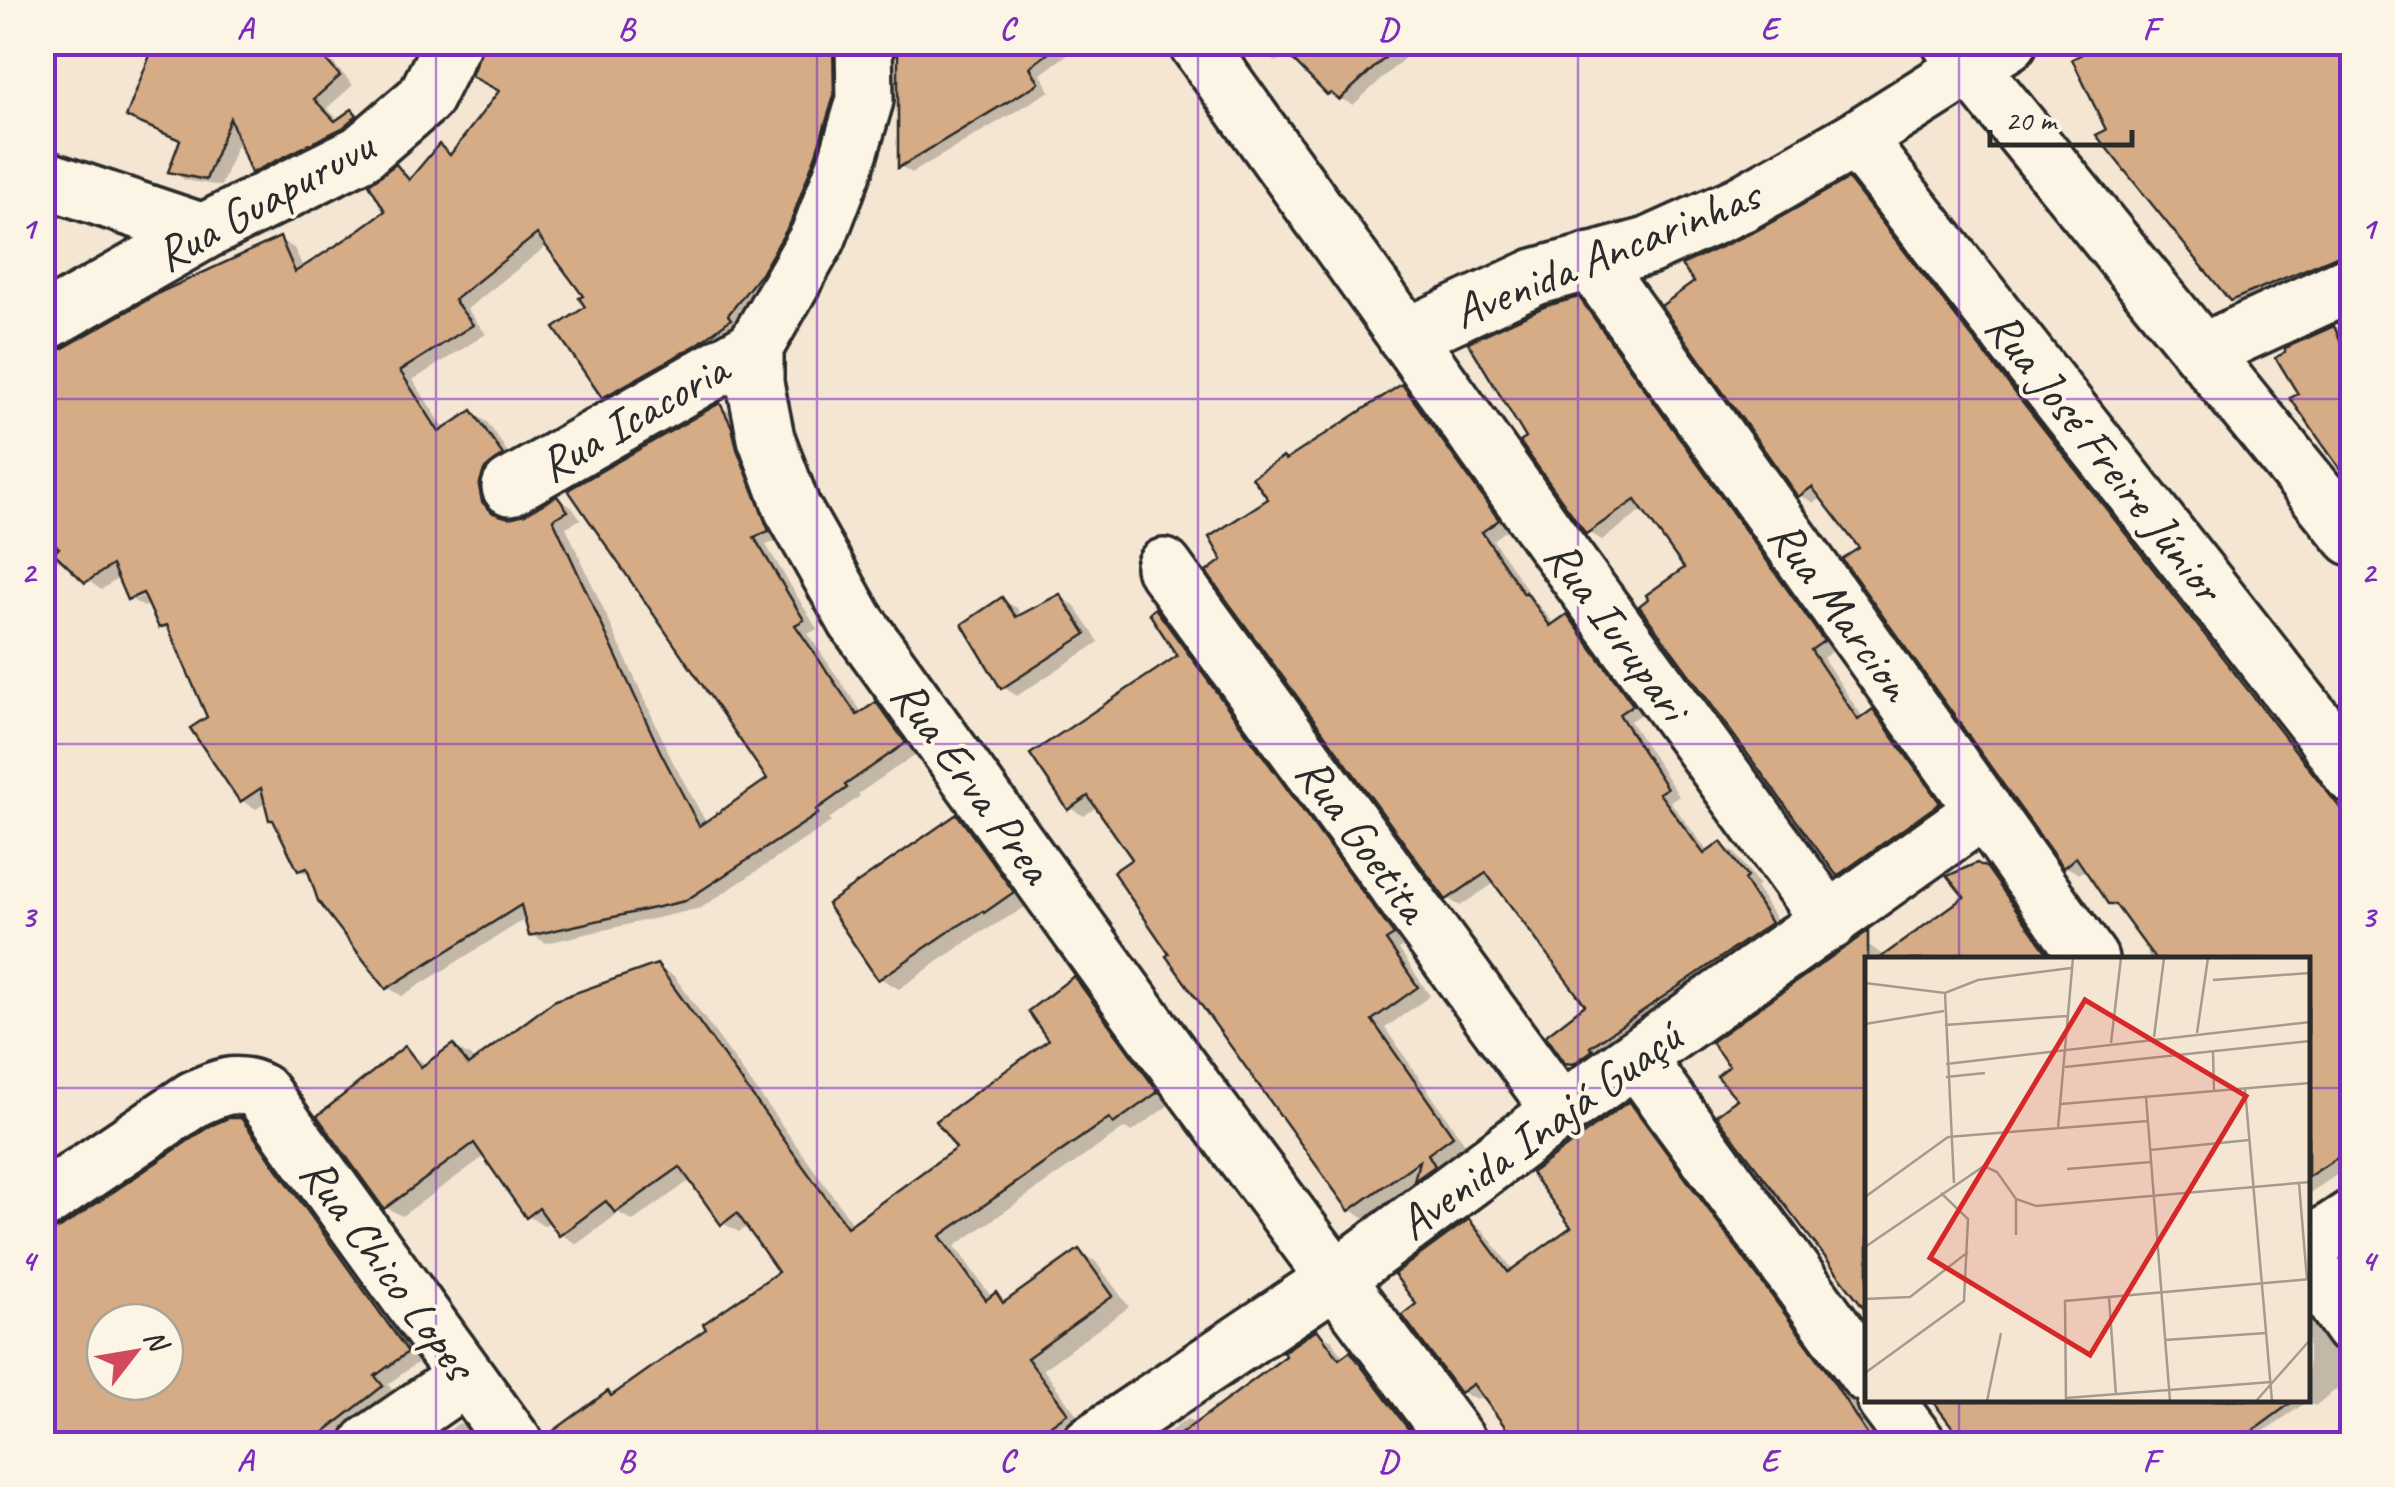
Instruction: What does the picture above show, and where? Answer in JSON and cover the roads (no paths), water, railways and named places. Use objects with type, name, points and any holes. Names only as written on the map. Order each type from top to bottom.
[{"type":"street","name":"Rua Guapuruvu","points":[[42,324],[203,232],[362,153],[426,98],[453,42]]},
{"type":"street","points":[[755,347],[818,237],[846,164],[865,100],[864,42]]},
{"type":"street","name":"Rua Iurupari","points":[[1196,42],[1830,922]]},
{"type":"street","points":[[1976,50],[2204,351],[2352,537]]},
{"type":"street","name":"Avenida Ancarinhas","points":[[1406,338],[1535,277],[1648,246],[1741,204],[1856,138],[1976,50]]},
{"type":"street","name":"Rua José Freire Júnior","points":[[1856,138],[2336,720],[2352,775]]},
{"type":"street","points":[[42,178],[203,232]]},
{"type":"street","name":"Rua Marcion","points":[[1591,262],[2088,957]]},
{"type":"street","points":[[2204,351],[2352,283]]},
{"type":"street","name":"Rua Icacoria","points":[[510,488],[755,347]]},
{"type":"street","name":"Rua Erva Prea","points":[[755,347],[755,382],[766,438],[792,508],[856,621],[1459,1444]]},
{"type":"street","name":"Rua Goetita","points":[[1164,568],[1560,1111]]},
{"type":"street","name":"Avenida Inajá Guaçú","points":[[1090,1444],[1335,1279],[1560,1111],[1984,810]]},
{"type":"street","points":[[1636,1058],[1865,1371]]},
{"type":"street","name":"Rua Chico Lopes","points":[[42,1202],[194,1099],[232,1084],[246,1084],[260,1092],[515,1444]]},
{"type":"street","points":[[2310,1246],[2352,1218]]},
{"type":"street","points":[[2310,1266],[2352,1327]]},
{"type":"street","points":[[369,1444],[466,1377]]},
{"type":"street","points":[[1886,1402],[1918,1444]]}]
